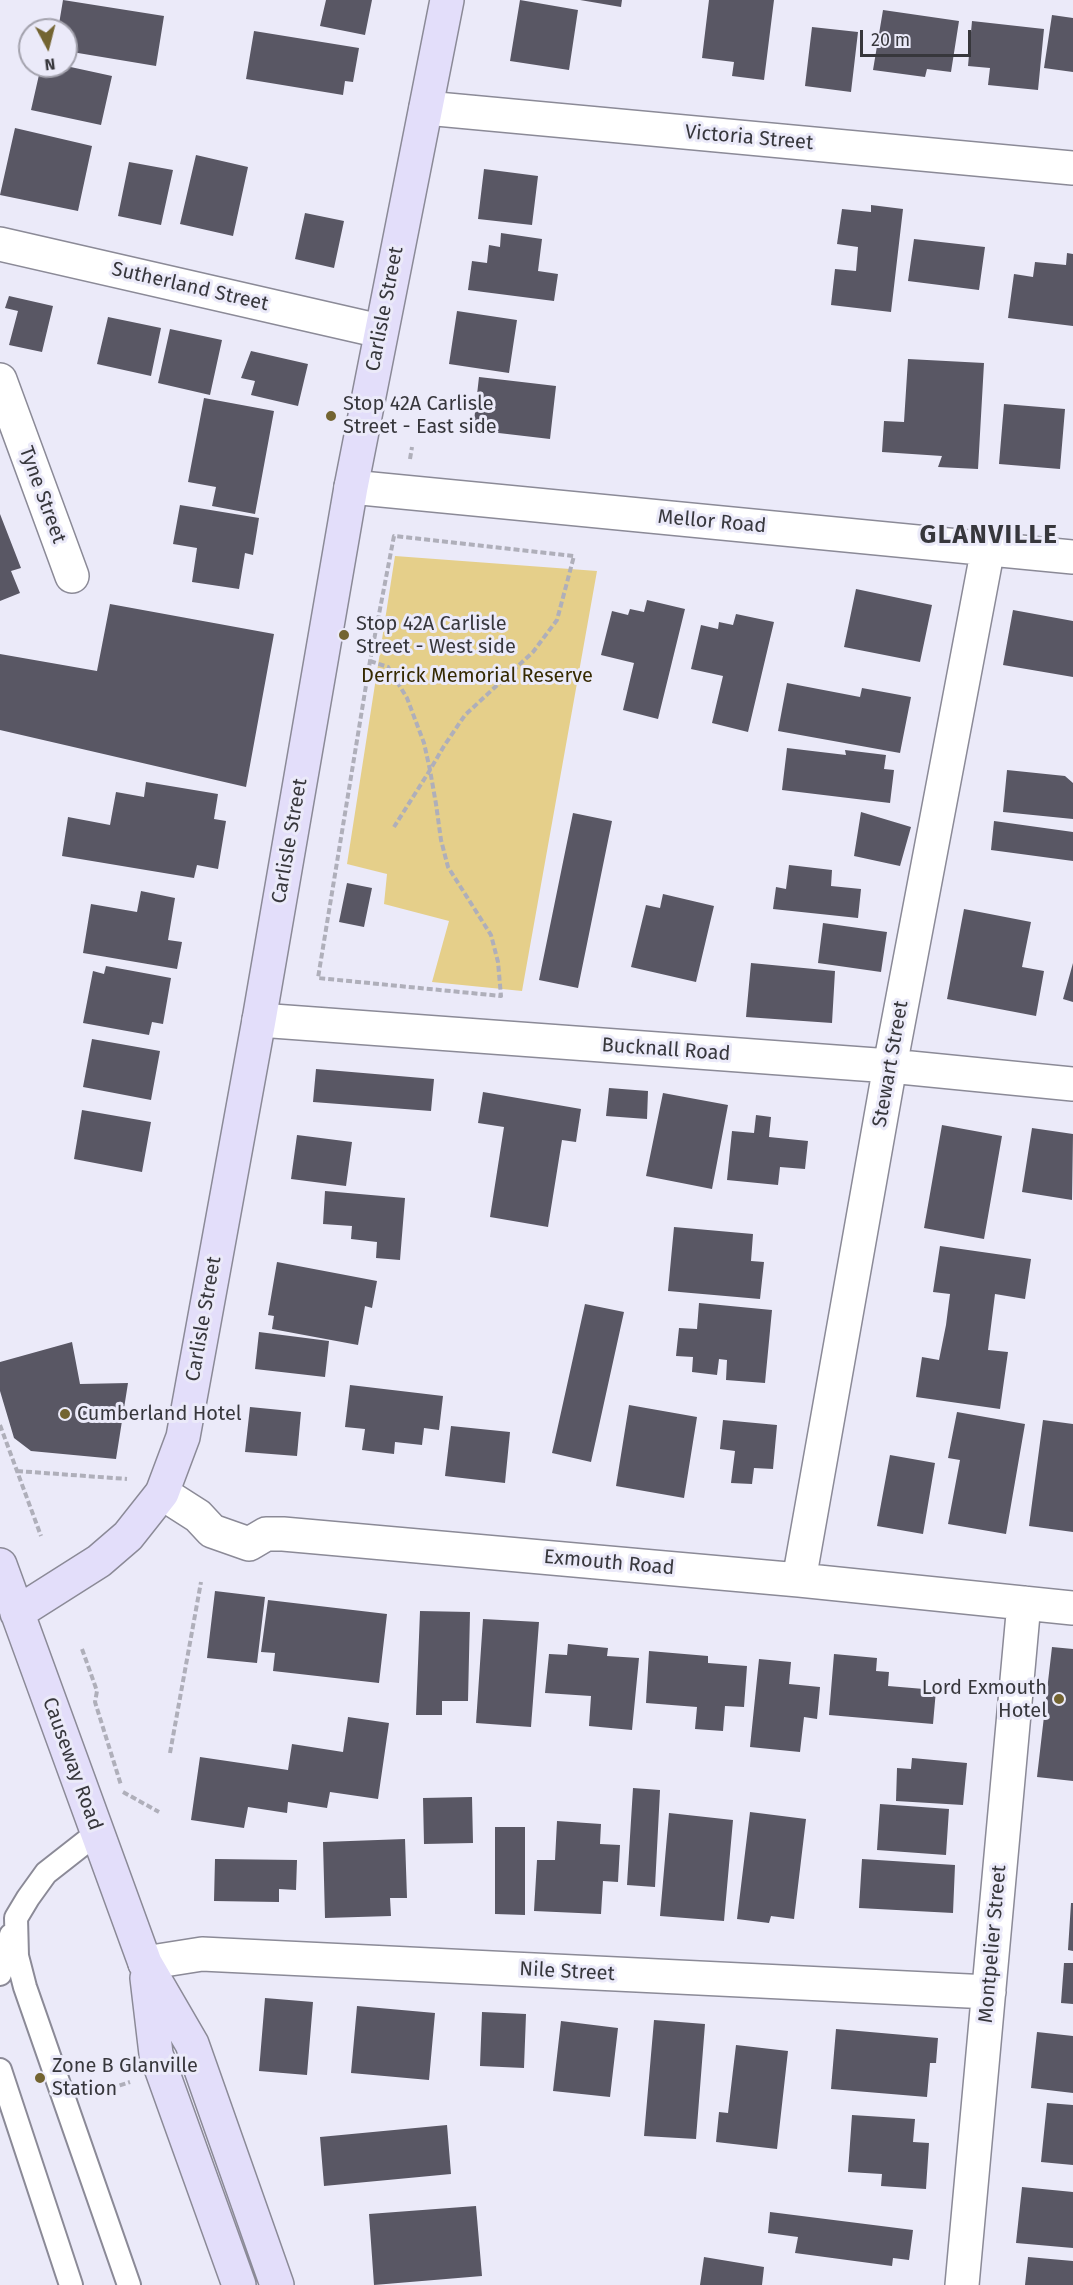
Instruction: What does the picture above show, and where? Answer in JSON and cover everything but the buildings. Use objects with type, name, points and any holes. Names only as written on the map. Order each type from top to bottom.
[{"type":"street","name":"Carlisle Street","points":[[17,1613],[99,1561],[128,1536],[162,1493],[183,1437],[259,1020],[351,487],[447,0]]},
{"type":"street","name":"Victoria Street","points":[[426,108],[1073,168]]},
{"type":"street","name":"Sutherland Street","points":[[0,244],[380,331]]},
{"type":"street","name":"Tyne Street","points":[[0,380],[72,576]]},
{"type":"street","name":"Mellor Road","points":[[351,487],[1073,557]]},
{"type":"street","name":"Stewart Street","points":[[798,1580],[890,1066],[988,548]]},
{"type":"street","name":"Bucknall Road","points":[[259,1020],[890,1066],[1073,1084]]},
{"type":"street","name":"Exmouth Road","points":[[162,1493],[198,1516],[212,1531],[249,1544],[266,1534],[283,1534],[798,1580],[1073,1608]]},
{"type":"street","name":"Causeway Road","points":[[0,1565],[145,1963],[192,2044],[276,2285]]},
{"type":"street","name":"Montpelier Street","points":[[962,2285],[1024,1603]]},
{"type":"street","name":"Nile Street","points":[[145,1963],[202,1954],[989,1992]]},
{"type":"street","name":"Causeway Road","points":[[145,1963],[156,2054],[239,2285]]},
{"type":"lane","points":[[0,1974],[16,1918],[46,1873],[98,1833]]},
{"type":"lane","points":[[16,1918],[17,1956],[25,1987],[129,2285]]},
{"type":"lane","points":[[0,2070],[71,2285]]},
{"type":"path","points":[[370,661],[388,667],[407,698],[424,743],[430,770],[448,867],[491,935],[498,962],[501,996],[318,978],[370,661],[394,536],[574,556],[557,620],[534,652],[465,715],[430,770],[394,827]]},
{"type":"path","points":[[0,1425],[41,1536]]},
{"type":"path","points":[[17,1471],[127,1479]]},
{"type":"path","points":[[170,1753],[201,1582]]},
{"type":"path","points":[[82,1649],[97,1691],[95,1702],[124,1793],[159,1812]]},
{"type":"green space","name":"Derrick Memorial Reserve","points":[[395,556],[597,571],[522,991],[432,982],[449,921],[384,904],[387,874],[347,864]]},
{"type":"place","name":"Stop 42A Carlisle Street - East side","points":[[331,416]]},
{"type":"place","name":"Stop 42A Carlisle Street - West side","points":[[344,635]]},
{"type":"place","name":"Cumberland Hotel","points":[[65,1414]]},
{"type":"place","name":"Lord Exmouth Hotel","points":[[1059,1699]]},
{"type":"place","name":"Zone B Glanville Station","points":[[40,2078]]},
{"type":"district","name":"GLANVILLE","points":[[989,536]]}]
